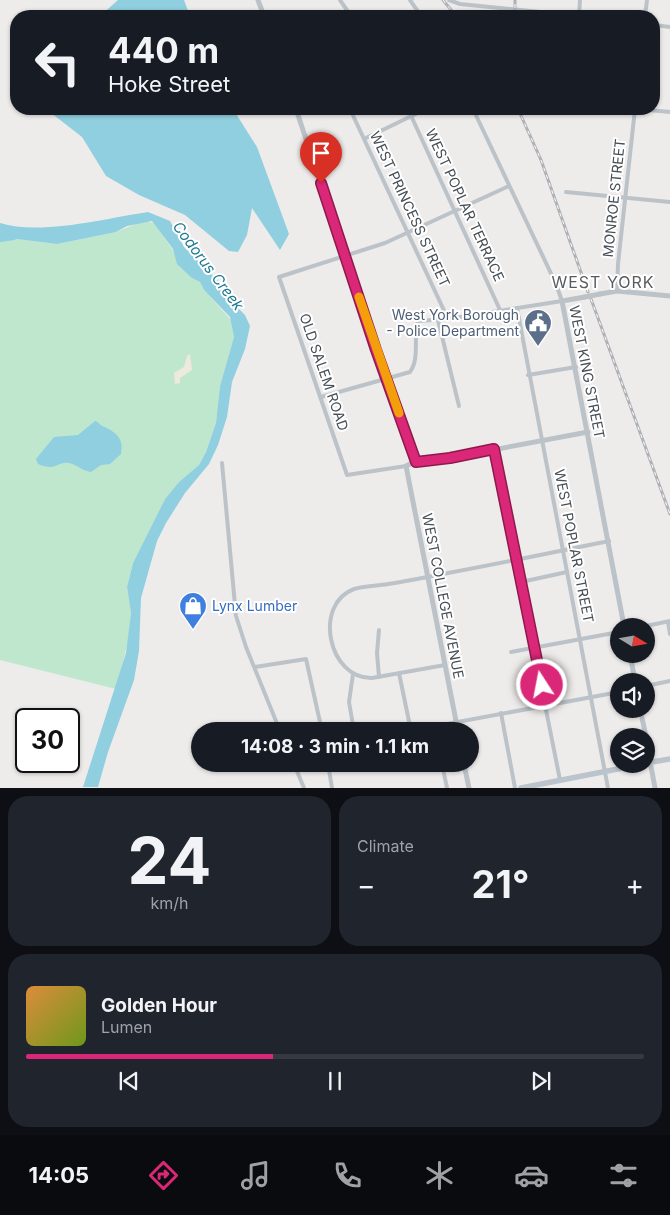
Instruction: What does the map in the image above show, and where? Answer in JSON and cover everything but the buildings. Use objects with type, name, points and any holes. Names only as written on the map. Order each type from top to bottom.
[{"type":"main road","points":[[655,762],[670,759]]},
{"type":"main road","points":[[521,788],[610,770]]},
{"type":"street","points":[[449,0],[460,4],[520,10]]},
{"type":"street","points":[[298,115],[416,462]]},
{"type":"street","name":"WEST PRINCESS STREET","points":[[353,115],[366,138],[448,319]]},
{"type":"street","name":"WEST KING STREET","points":[[477,115],[556,284],[562,301],[623,618]]},
{"type":"street","name":"MONROE STREET","points":[[618,291],[618,264],[636,115]]},
{"type":"street","points":[[366,138],[411,116]]},
{"type":"street","name":"WEST POPLAR TERRACE","points":[[411,116],[500,310]]},
{"type":"street","points":[[347,257],[409,233],[509,186]]},
{"type":"street","points":[[566,192],[670,202]]},
{"type":"street","name":"OLD SALEM ROAD","points":[[347,257],[279,277],[347,475],[406,466]]},
{"type":"street","points":[[321,397],[410,372],[415,365],[414,345],[418,321],[448,319],[618,291],[670,296]]},
{"type":"street","name":"WEST POPLAR STREET","points":[[517,308],[528,375],[581,640],[608,788]]},
{"type":"street","points":[[438,320],[459,406]]},
{"type":"street","points":[[528,375],[576,367]]},
{"type":"street","points":[[406,466],[416,462],[450,458],[588,432]]},
{"type":"street","points":[[494,449],[562,788]]},
{"type":"street","points":[[222,463],[236,616],[276,722]]},
{"type":"street","name":"WEST COLLEGE AVENUE","points":[[406,466],[456,722]]},
{"type":"street","points":[[445,665],[379,677],[365,678],[353,674],[346,670],[334,652],[330,622],[335,605],[354,590],[609,541]]},
{"type":"street","points":[[520,582],[567,572]]},
{"type":"street","points":[[655,624],[669,622],[670,634]]},
{"type":"street","points":[[379,677],[377,653],[380,630]]},
{"type":"street","points":[[511,652],[610,634]]},
{"type":"street","points":[[255,667],[306,659],[320,722]]},
{"type":"street","points":[[399,673],[408,722]]},
{"type":"street","points":[[352,722],[348,702],[353,674]]},
{"type":"street","points":[[655,684],[670,681]]},
{"type":"street","points":[[456,722],[610,694]]},
{"type":"street","points":[[501,713],[515,788]]},
{"type":"street","points":[[297,772],[304,788]]},
{"type":"street","points":[[329,772],[332,788]]},
{"type":"street","points":[[443,772],[446,788]]},
{"type":"street","points":[[466,772],[469,788]]},
{"type":"street","points":[[650,773],[655,788]]},
{"type":"green space","points":[[143,221],[154,223],[192,278],[200,282],[204,290],[231,320],[234,337],[220,386],[216,423],[206,452],[199,465],[179,482],[165,499],[133,563],[127,587],[131,613],[128,642],[116,689],[0,660],[0,237],[57,244],[116,232]]},
{"type":"sand","points":[[190,354],[192,370],[180,378],[180,383],[175,384],[174,373],[184,367],[187,356]]},
{"type":"water","points":[[118,0],[184,0],[188,10],[107,10]]},
{"type":"water","points":[[54,115],[237,115],[257,147],[289,234],[280,250],[252,208],[247,235],[238,252],[229,251],[185,215],[139,195],[106,176],[82,137]]},
{"type":"water","points":[[148,212],[170,221],[184,247],[221,284],[233,303],[245,315],[250,326],[245,349],[232,382],[227,417],[218,445],[209,464],[185,493],[157,541],[141,598],[139,651],[134,680],[108,752],[98,787],[83,787],[126,653],[131,613],[127,587],[133,563],[165,499],[179,482],[199,465],[206,452],[216,423],[220,386],[234,337],[230,317],[204,290],[200,282],[192,278],[177,264],[173,249],[152,221],[127,226],[116,232],[57,244],[0,237],[0,223],[16,227],[54,227]]},
{"type":"water","points":[[95,421],[119,437],[122,449],[121,454],[110,464],[101,465],[91,472],[69,463],[62,463],[53,467],[38,464],[36,459],[54,437],[78,435]]},
{"type":"waterway","name":"Codorus Creek","points":[[0,239],[14,237]]},
{"type":"railway","points":[[443,0],[451,10]]},
{"type":"railway","points":[[515,0],[515,10]]},
{"type":"railway","points":[[521,115],[541,160],[588,292]]},
{"type":"railway","points":[[591,299],[670,514]]},
{"type":"slow traffic","points":[[359,297],[399,413]]},
{"type":"place","name":"West York Borough - Police Department","points":[[538,347]]},
{"type":"place","name":"Lynx Lumber","points":[[193,630]]},
{"type":"district","name":"WEST YORK","points":[[603,282]]},
{"type":"route","points":[[321,183],[347,257],[376,350],[416,462],[440,460],[494,449],[542,685]]}]
